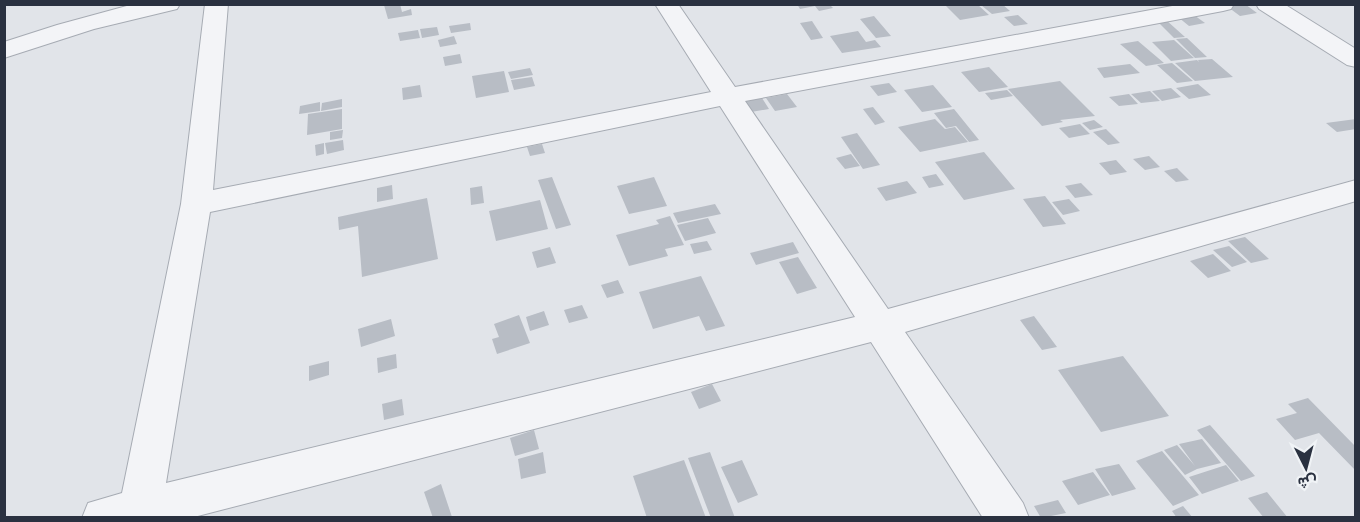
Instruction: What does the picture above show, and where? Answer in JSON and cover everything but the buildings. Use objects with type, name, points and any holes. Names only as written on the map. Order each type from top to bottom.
[{"type":"street","points":[[59,30],[63,4]]},
{"type":"street","points":[[4,51],[59,30],[109,16],[169,4]]},
{"type":"street","points":[[140,510],[195,204],[218,4]]},
{"type":"street","points":[[666,4],[1008,518]]},
{"type":"street","points":[[195,204],[726,97],[1223,4]]},
{"type":"street","points":[[1267,4],[1356,60]]},
{"type":"street","points":[[103,518],[880,326],[1356,190]]}]
